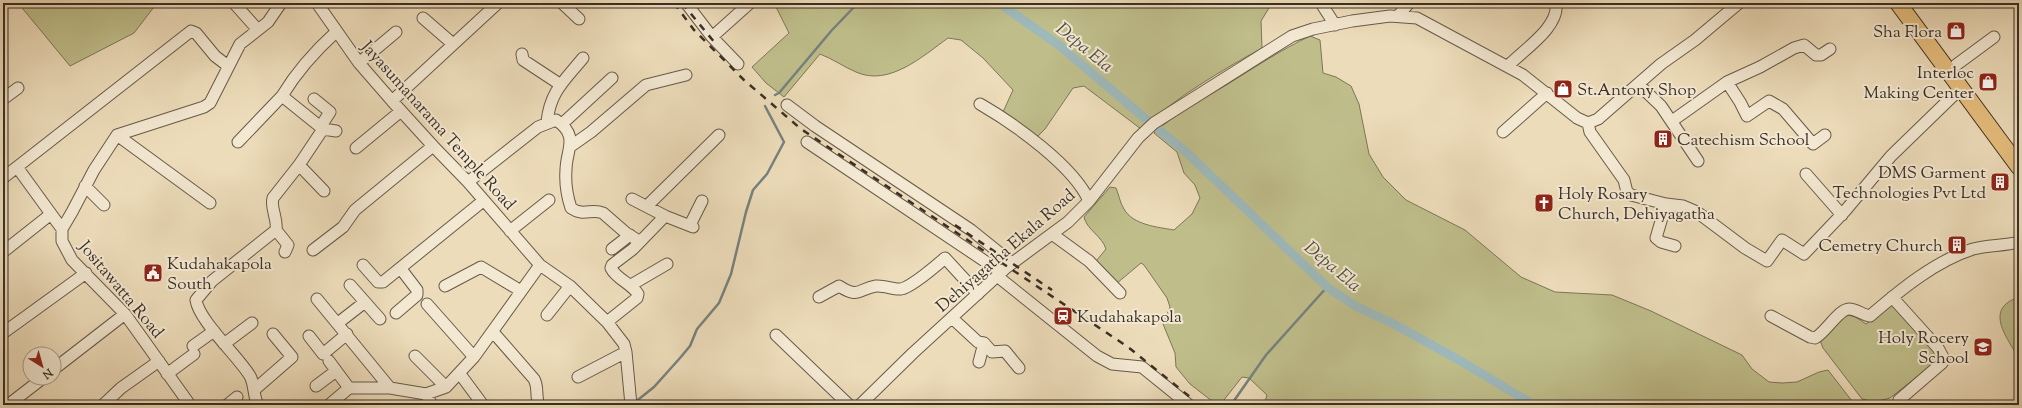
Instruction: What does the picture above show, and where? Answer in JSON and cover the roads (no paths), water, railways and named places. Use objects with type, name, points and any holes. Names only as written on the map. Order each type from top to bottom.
[{"type":"highway","points":[[1898,3],[2019,167]]},
{"type":"highway","points":[[1909,3],[2019,152]]},
{"type":"street","points":[[234,3],[258,30]]},
{"type":"street","points":[[116,135],[204,107],[210,103],[240,44],[268,22],[281,3]]},
{"type":"street","name":"Jayasumanarama Temple Road","points":[[317,3],[359,63],[433,146],[468,182],[540,266]]},
{"type":"street","points":[[392,101],[498,3]]},
{"type":"street","points":[[562,3],[579,19]]},
{"type":"street","points":[[686,3],[712,36],[738,64]]},
{"type":"street","points":[[712,36],[750,3]]},
{"type":"street","points":[[1321,3],[1335,25]]},
{"type":"street","points":[[1398,16],[1409,3]]},
{"type":"street","points":[[1508,66],[1546,30],[1557,11],[1556,3]]},
{"type":"street","points":[[1739,3],[1638,84],[1598,119],[1588,123],[1590,132],[1624,180],[1627,192],[1666,204],[1683,206],[1697,212],[1745,248],[1767,261],[1782,240],[1804,254],[1842,215],[1891,156],[1960,89]]},
{"type":"street","name":"Dehiyagatha Ekala Road","points":[[860,405],[913,353],[999,274],[1068,222],[1089,201],[1138,138],[1154,123],[1292,36],[1302,32],[1335,25],[1398,16],[1417,18],[1508,66],[1547,93],[1577,118],[1588,123]]},
{"type":"street","points":[[423,18],[453,44]]},
{"type":"street","points":[[3,178],[191,31],[196,33],[215,56],[228,66]]},
{"type":"street","points":[[238,142],[282,96],[294,76],[320,46],[336,32]]},
{"type":"street","points":[[359,63],[396,32]]},
{"type":"street","points":[[1956,65],[1994,37]]},
{"type":"street","points":[[1672,121],[1727,82],[1760,67],[1794,48],[1804,45],[1816,55],[1821,55],[1830,49]]},
{"type":"street","points":[[522,54],[523,60],[560,85]]},
{"type":"street","points":[[547,122],[548,106],[560,85],[583,58]]},
{"type":"street","points":[[571,146],[591,132],[646,85],[686,75]]},
{"type":"street","points":[[562,124],[612,78]]},
{"type":"street","points":[[1727,82],[1747,116],[1769,101],[1783,109],[1790,120],[1813,144],[1825,135]]},
{"type":"street","points":[[1638,84],[1661,106],[1698,161]]},
{"type":"street","points":[[3,100],[18,88]]},
{"type":"street","points":[[1503,132],[1547,93]]},
{"type":"street","points":[[282,96],[322,128],[336,131]]},
{"type":"street","points":[[258,405],[250,376],[214,330],[197,306],[196,300],[212,281],[276,230],[277,223],[272,202],[273,198],[299,165],[330,112],[314,99]]},
{"type":"street","points":[[980,104],[999,115],[1053,157],[1085,191],[1089,201]]},
{"type":"street","points":[[788,105],[815,126],[971,230],[1012,263]]},
{"type":"street","points":[[356,148],[401,111]]},
{"type":"street","points":[[468,182],[538,127],[547,122],[556,120],[562,124],[568,133],[571,146],[566,168],[567,192],[571,208],[581,213],[599,211],[635,238]]},
{"type":"street","points":[[116,135],[210,203]]},
{"type":"street","name":"Jositawatta Road","points":[[116,135],[85,186],[62,229],[62,241],[72,260],[125,314],[190,405]]},
{"type":"street","points":[[647,206],[719,135]]},
{"type":"street","points":[[807,142],[999,274],[1097,356],[1112,364],[1142,367],[1189,405]]},
{"type":"street","points":[[313,250],[343,227],[355,210],[433,146]]},
{"type":"street","points":[[299,165],[324,191]]},
{"type":"street","points":[[17,167],[62,229]]},
{"type":"street","points":[[1806,174],[1842,215]]},
{"type":"street","points":[[85,186],[104,205]]},
{"type":"street","points":[[632,199],[665,216],[692,226],[702,201]]},
{"type":"street","points":[[510,231],[549,200]]},
{"type":"street","points":[[363,265],[378,282],[383,282],[401,269],[483,201]]},
{"type":"street","points":[[1666,204],[1656,238],[1661,242],[1675,246]]},
{"type":"street","points":[[3,252],[51,214]]},
{"type":"street","points":[[612,249],[635,238],[665,216]]},
{"type":"street","points":[[276,230],[288,245],[285,252]]},
{"type":"street","points":[[1052,234],[1089,261],[1120,293]]},
{"type":"street","points":[[607,322],[638,298],[638,294],[631,285],[613,272],[611,268],[635,238]]},
{"type":"street","points":[[1770,316],[1810,337],[1815,338],[1827,329],[1843,311],[1851,310],[1870,316],[1892,297],[1939,265],[1966,252],[1981,247],[2019,242]]},
{"type":"street","points":[[819,297],[839,286],[848,292],[861,292],[876,286],[902,289],[933,269],[945,258],[978,294]]},
{"type":"street","points":[[631,285],[667,264]]},
{"type":"street","points":[[329,405],[349,388],[390,388],[426,394],[446,387],[460,374],[474,357],[540,266],[570,286],[607,322],[624,344],[631,405]]},
{"type":"street","points":[[445,286],[481,267],[521,291]]},
{"type":"street","points":[[396,313],[417,295],[417,290],[401,269]]},
{"type":"street","points":[[3,333],[86,273]]},
{"type":"street","points":[[350,285],[380,319]]},
{"type":"street","points":[[547,315],[570,286]]},
{"type":"street","points":[[1892,297],[1938,348],[1944,360],[1899,400],[1901,405]]},
{"type":"street","points":[[316,299],[338,323],[390,388]]},
{"type":"street","points":[[338,323],[365,302]]},
{"type":"street","points":[[427,304],[474,357]]},
{"type":"street","points":[[62,363],[125,314]]},
{"type":"street","points":[[952,318],[978,342],[984,343],[992,352],[1005,351],[1019,368]]},
{"type":"street","points":[[224,344],[252,323]]},
{"type":"street","points":[[167,374],[214,330]]},
{"type":"street","points":[[493,332],[538,385],[536,395],[539,405]]},
{"type":"street","points":[[254,390],[292,357],[273,334]]},
{"type":"street","points":[[309,336],[323,354],[347,334]]},
{"type":"street","points":[[776,336],[849,405]]},
{"type":"street","points":[[979,362],[984,343]]},
{"type":"street","points":[[578,377],[626,352]]},
{"type":"street","points":[[415,356],[446,387]]},
{"type":"street","points":[[103,405],[121,388],[159,361]]},
{"type":"street","points":[[329,361],[349,388]]},
{"type":"street","points":[[316,386],[336,371]]},
{"type":"street","points":[[460,374],[483,405]]},
{"type":"street","points":[[8,405],[33,386]]},
{"type":"street","points":[[426,394],[432,405]]},
{"type":"street","points":[[227,405],[237,397]]},
{"type":"waterway","points":[[775,95],[779,93],[832,30],[858,3]]},
{"type":"waterway","name":"Depa Ela","points":[[999,3],[1060,46],[1147,120]]},
{"type":"waterway","points":[[634,403],[654,387],[680,358],[690,346],[697,329],[719,303],[731,274],[753,190],[767,174],[784,142],[765,106]]},
{"type":"waterway","name":"Depa Ela","points":[[1158,129],[1185,151],[1327,287],[1357,307],[1390,322],[1459,360],[1534,405]]},
{"type":"waterway","points":[[1231,405],[1266,355],[1327,287]]},
{"type":"railway","points":[[674,3],[694,30],[744,80],[801,129],[1128,347],[1200,405]]},
{"type":"railway","points":[[682,3],[715,43]]},
{"type":"railway","points":[[955,225],[1052,290]]},
{"type":"place","name":"Sha Flora","points":[[1956,31]]},
{"type":"place","name":"Interloc Making Center","points":[[1988,82]]},
{"type":"place","name":"St.Antony Shop","points":[[1563,89]]},
{"type":"place","name":"Catechism School","points":[[1663,139]]},
{"type":"place","name":"DMS Garment Technologies Pvt Ltd","points":[[2000,182]]},
{"type":"place","name":"Holy Rosary Church, Dehiyagatha","points":[[1544,203]]},
{"type":"place","name":"Cemetry Church","points":[[1957,245]]},
{"type":"place","name":"Kudahakapola South","points":[[153,273]]},
{"type":"place","name":"Kudahakapola","points":[[1063,316]]},
{"type":"place","name":"Holy Rocery School","points":[[1983,347]]}]
